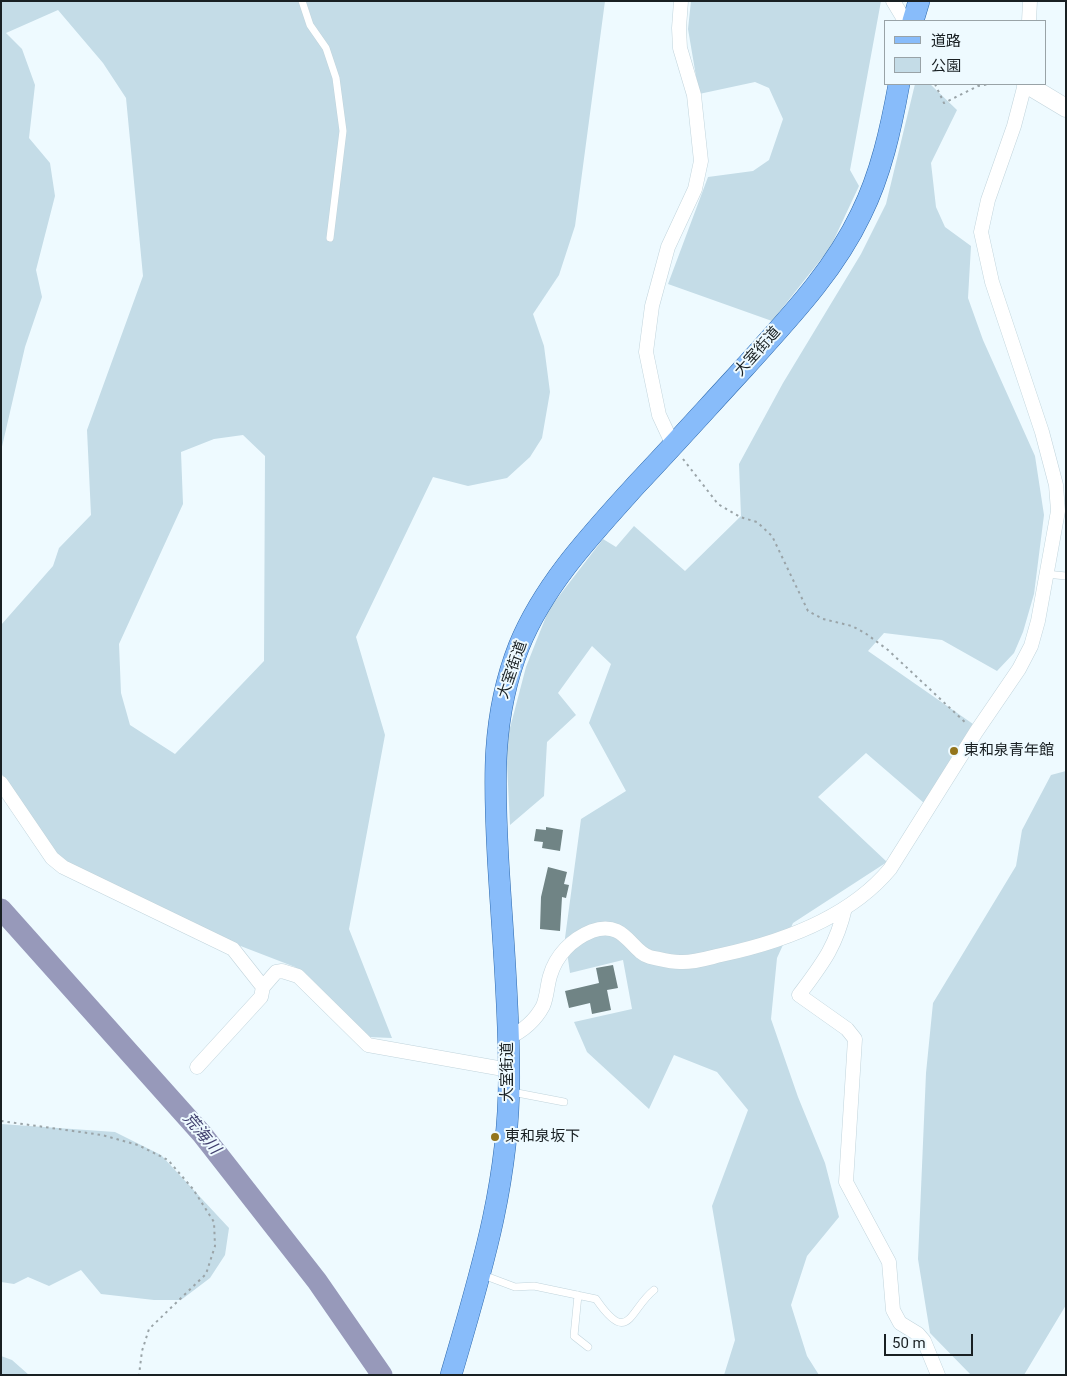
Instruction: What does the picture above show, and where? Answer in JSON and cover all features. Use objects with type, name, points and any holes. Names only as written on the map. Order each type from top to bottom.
[{"type":"main road","points":[[913,20],[919,1]]},
{"type":"main road","name":"大室街道","points":[[450,1375],[480,1274],[499,1197],[509,1092],[495,776],[500,711],[508,677],[520,643],[544,597],[595,530],[812,292],[849,237],[862,212],[880,163],[899,85]]},
{"type":"street","points":[[673,445],[659,415],[646,352],[652,306],[668,248],[695,189],[701,161],[694,95],[680,48],[681,1]]},
{"type":"street","points":[[893,1],[904,20]]},
{"type":"street","points":[[1029,20],[1030,1]]},
{"type":"street","points":[[508,1038],[524,1030],[537,1015],[543,1004],[550,975],[560,955],[572,942],[593,931],[609,928],[629,938],[647,956],[680,962],[752,949],[778,941],[845,908],[874,888],[890,869],[976,732],[1020,669],[1031,646],[1038,622],[1058,511],[1056,485],[1042,432],[992,282],[982,232],[988,200],[1014,126],[1025,85]]},
{"type":"street","points":[[1027,85],[1066,108]]},
{"type":"street","points":[[1,783],[52,858],[63,867],[233,949],[263,987]]},
{"type":"street","points":[[845,908],[839,934],[830,954],[799,995],[847,1029],[855,1039],[846,1182],[852,1196],[879,1240],[889,1262],[894,1310],[900,1323],[918,1334],[924,1341],[938,1375]]},
{"type":"street","points":[[197,1067],[262,997],[263,987],[276,972],[282,971],[298,976],[368,1045],[509,1070]]},
{"type":"lane","points":[[302,1],[310,25],[326,48],[336,78],[343,131],[330,238]]},
{"type":"lane","points":[[1046,574],[1066,576]]},
{"type":"lane","points":[[509,1092],[564,1102]]},
{"type":"lane","points":[[480,1274],[514,1287],[534,1286],[596,1300],[607,1316],[619,1323],[627,1322],[633,1317],[645,1297],[654,1290]]},
{"type":"lane","points":[[578,1295],[574,1336],[588,1347]]},
{"type":"path","points":[[935,85],[944,103],[978,86],[984,85]]},
{"type":"path","points":[[673,445],[718,504],[740,517],[757,522],[772,536],[808,610],[823,619],[852,626],[865,633],[888,650],[976,732]]},
{"type":"path","points":[[1,1121],[102,1135],[138,1145],[168,1160],[193,1189],[214,1222],[215,1246],[206,1274],[149,1329],[142,1351],[138,1375]]},
{"type":"green space","points":[[1,1],[605,1],[575,226],[559,275],[533,314],[544,346],[550,392],[542,438],[530,457],[507,478],[468,486],[433,477],[356,637],[385,735],[349,929],[392,1038],[368,1037],[295,967],[238,945],[75,867],[57,855],[1,773],[1,625],[53,566],[59,548],[91,515],[87,430],[143,276],[126,98],[103,63],[58,10],[6,33],[22,49],[35,85],[29,138],[50,163],[55,196],[36,270],[42,297],[25,347],[1,451]],"holes":[[[243,435],[265,456],[264,661],[175,754],[130,725],[121,693],[119,644],[183,504],[181,452],[214,439]]]},
{"type":"green space","points":[[691,1],[881,1],[850,170],[859,186],[830,248],[772,321],[668,284],[708,177],[753,171],[769,160],[783,119],[769,88],[755,82],[699,94],[688,29]]},
{"type":"green space","points":[[915,85],[931,85],[957,110],[931,163],[936,207],[945,227],[971,246],[968,298],[983,340],[1035,456],[1044,515],[1034,594],[1023,632],[1014,653],[997,671],[942,640],[884,633],[868,651],[973,724],[924,803],[866,753],[818,797],[887,862],[793,923],[777,958],[771,1019],[798,1097],[825,1163],[839,1217],[807,1256],[791,1305],[807,1356],[819,1375],[724,1375],[735,1340],[712,1206],[748,1110],[717,1072],[674,1055],[649,1109],[587,1052],[574,1022],[632,1009],[623,960],[570,973],[565,938],[581,819],[626,791],[589,723],[611,664],[592,646],[558,693],[576,715],[547,742],[544,796],[510,825],[506,743],[526,667],[549,609],[603,539],[616,547],[634,526],[685,571],[741,516],[739,464],[783,383],[861,254],[886,204]]},
{"type":"green space","points":[[1066,771],[1066,1305],[1024,1375],[971,1375],[930,1333],[918,1259],[926,1073],[933,1003],[1016,866],[1022,830],[1051,775]]},
{"type":"green space","points":[[1,1124],[115,1132],[161,1155],[229,1228],[225,1255],[210,1278],[181,1300],[154,1300],[101,1294],[81,1270],[49,1286],[28,1277],[14,1284],[1,1282]]},
{"type":"green space","points":[[1,1356],[12,1360],[29,1375],[1,1375]]},
{"type":"building","points":[[546,827],[563,830],[560,851],[542,848],[543,842],[534,841],[536,829],[546,830]]},
{"type":"building","points":[[548,867],[567,872],[564,884],[569,885],[566,898],[562,897],[560,931],[540,929],[541,897]]},
{"type":"building","points":[[613,965],[618,988],[607,990],[611,1010],[592,1014],[590,1003],[569,1008],[565,991],[599,983],[596,968]]},
{"type":"waterway","name":"荒海川","points":[[1,909],[202,1134],[317,1281],[382,1375]]},
{"type":"place","name":"東和泉青年館","points":[[954,751]]},
{"type":"place","name":"東和泉坂下","points":[[495,1137]]}]
